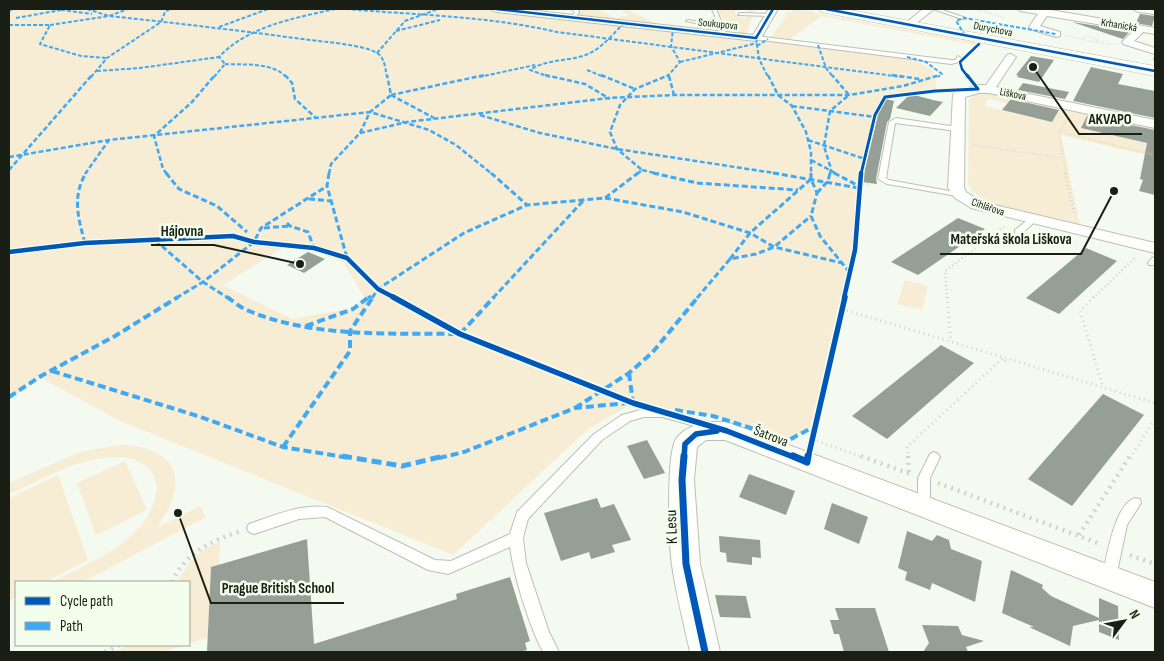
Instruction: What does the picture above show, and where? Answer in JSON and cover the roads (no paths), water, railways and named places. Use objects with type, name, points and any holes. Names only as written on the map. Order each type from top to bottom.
[{"type":"street","name":"Soukupova","points":[[502,9],[573,13],[673,29],[723,31],[756,38],[771,12]]},
{"type":"street","points":[[771,12],[783,9]]},
{"type":"street","name":"Durychova","points":[[826,9],[1155,66]]},
{"type":"street","name":"Durychova","points":[[843,9],[1155,71]]},
{"type":"street","points":[[912,23],[929,9]]},
{"type":"street","name":"Krhanická","points":[[1023,9],[1043,15],[1155,30]]},
{"type":"street","name":"Krhanická","points":[[1138,9],[1155,11]]},
{"type":"street","points":[[1056,34],[1034,27],[1043,15],[1083,34]]},
{"type":"street","points":[[650,17],[673,29]]},
{"type":"street","points":[[1142,28],[1127,42],[1155,51]]},
{"type":"street","name":"Cihlářova","points":[[1010,57],[984,89],[959,95],[956,188],[960,195],[977,205],[1033,220],[1077,229],[1152,254]]},
{"type":"street","name":"Liškova","points":[[984,89],[1155,124]]},
{"type":"street","name":"K Lesu","points":[[705,652],[686,564],[682,480],[685,444],[696,434],[713,430],[727,431]]},
{"type":"street","name":"Šatrova","points":[[727,431],[809,450],[924,506],[1155,595]]},
{"type":"lane","points":[[714,9],[723,31]]},
{"type":"lane","points":[[935,9],[964,18]]},
{"type":"lane","points":[[740,14],[771,12]]},
{"type":"lane","points":[[688,21],[723,31]]},
{"type":"lane","points":[[756,38],[951,62],[959,60]]},
{"type":"lane","points":[[957,136],[896,120],[892,122],[882,179],[887,182],[960,195]]},
{"type":"lane","points":[[1018,232],[1033,220]]},
{"type":"lane","points":[[551,652],[542,635],[519,563],[516,538],[522,516],[528,507],[598,437],[626,418],[644,413],[662,413],[727,431]]},
{"type":"lane","points":[[924,506],[924,478],[934,457]]},
{"type":"lane","points":[[1109,577],[1121,523],[1135,502]]},
{"type":"lane","points":[[254,528],[314,510],[327,512],[441,568],[454,566],[516,538]]},
{"type":"lane","points":[[540,652],[542,635]]},
{"type":"place","name":"AKVAPO","points":[[1033,67]]},
{"type":"place","name":"Mateřská škola Liškova","points":[[1114,191]]},
{"type":"place","name":"Hájovna","points":[[300,264]]},
{"type":"place","name":"Prague British School","points":[[178,513]]}]
